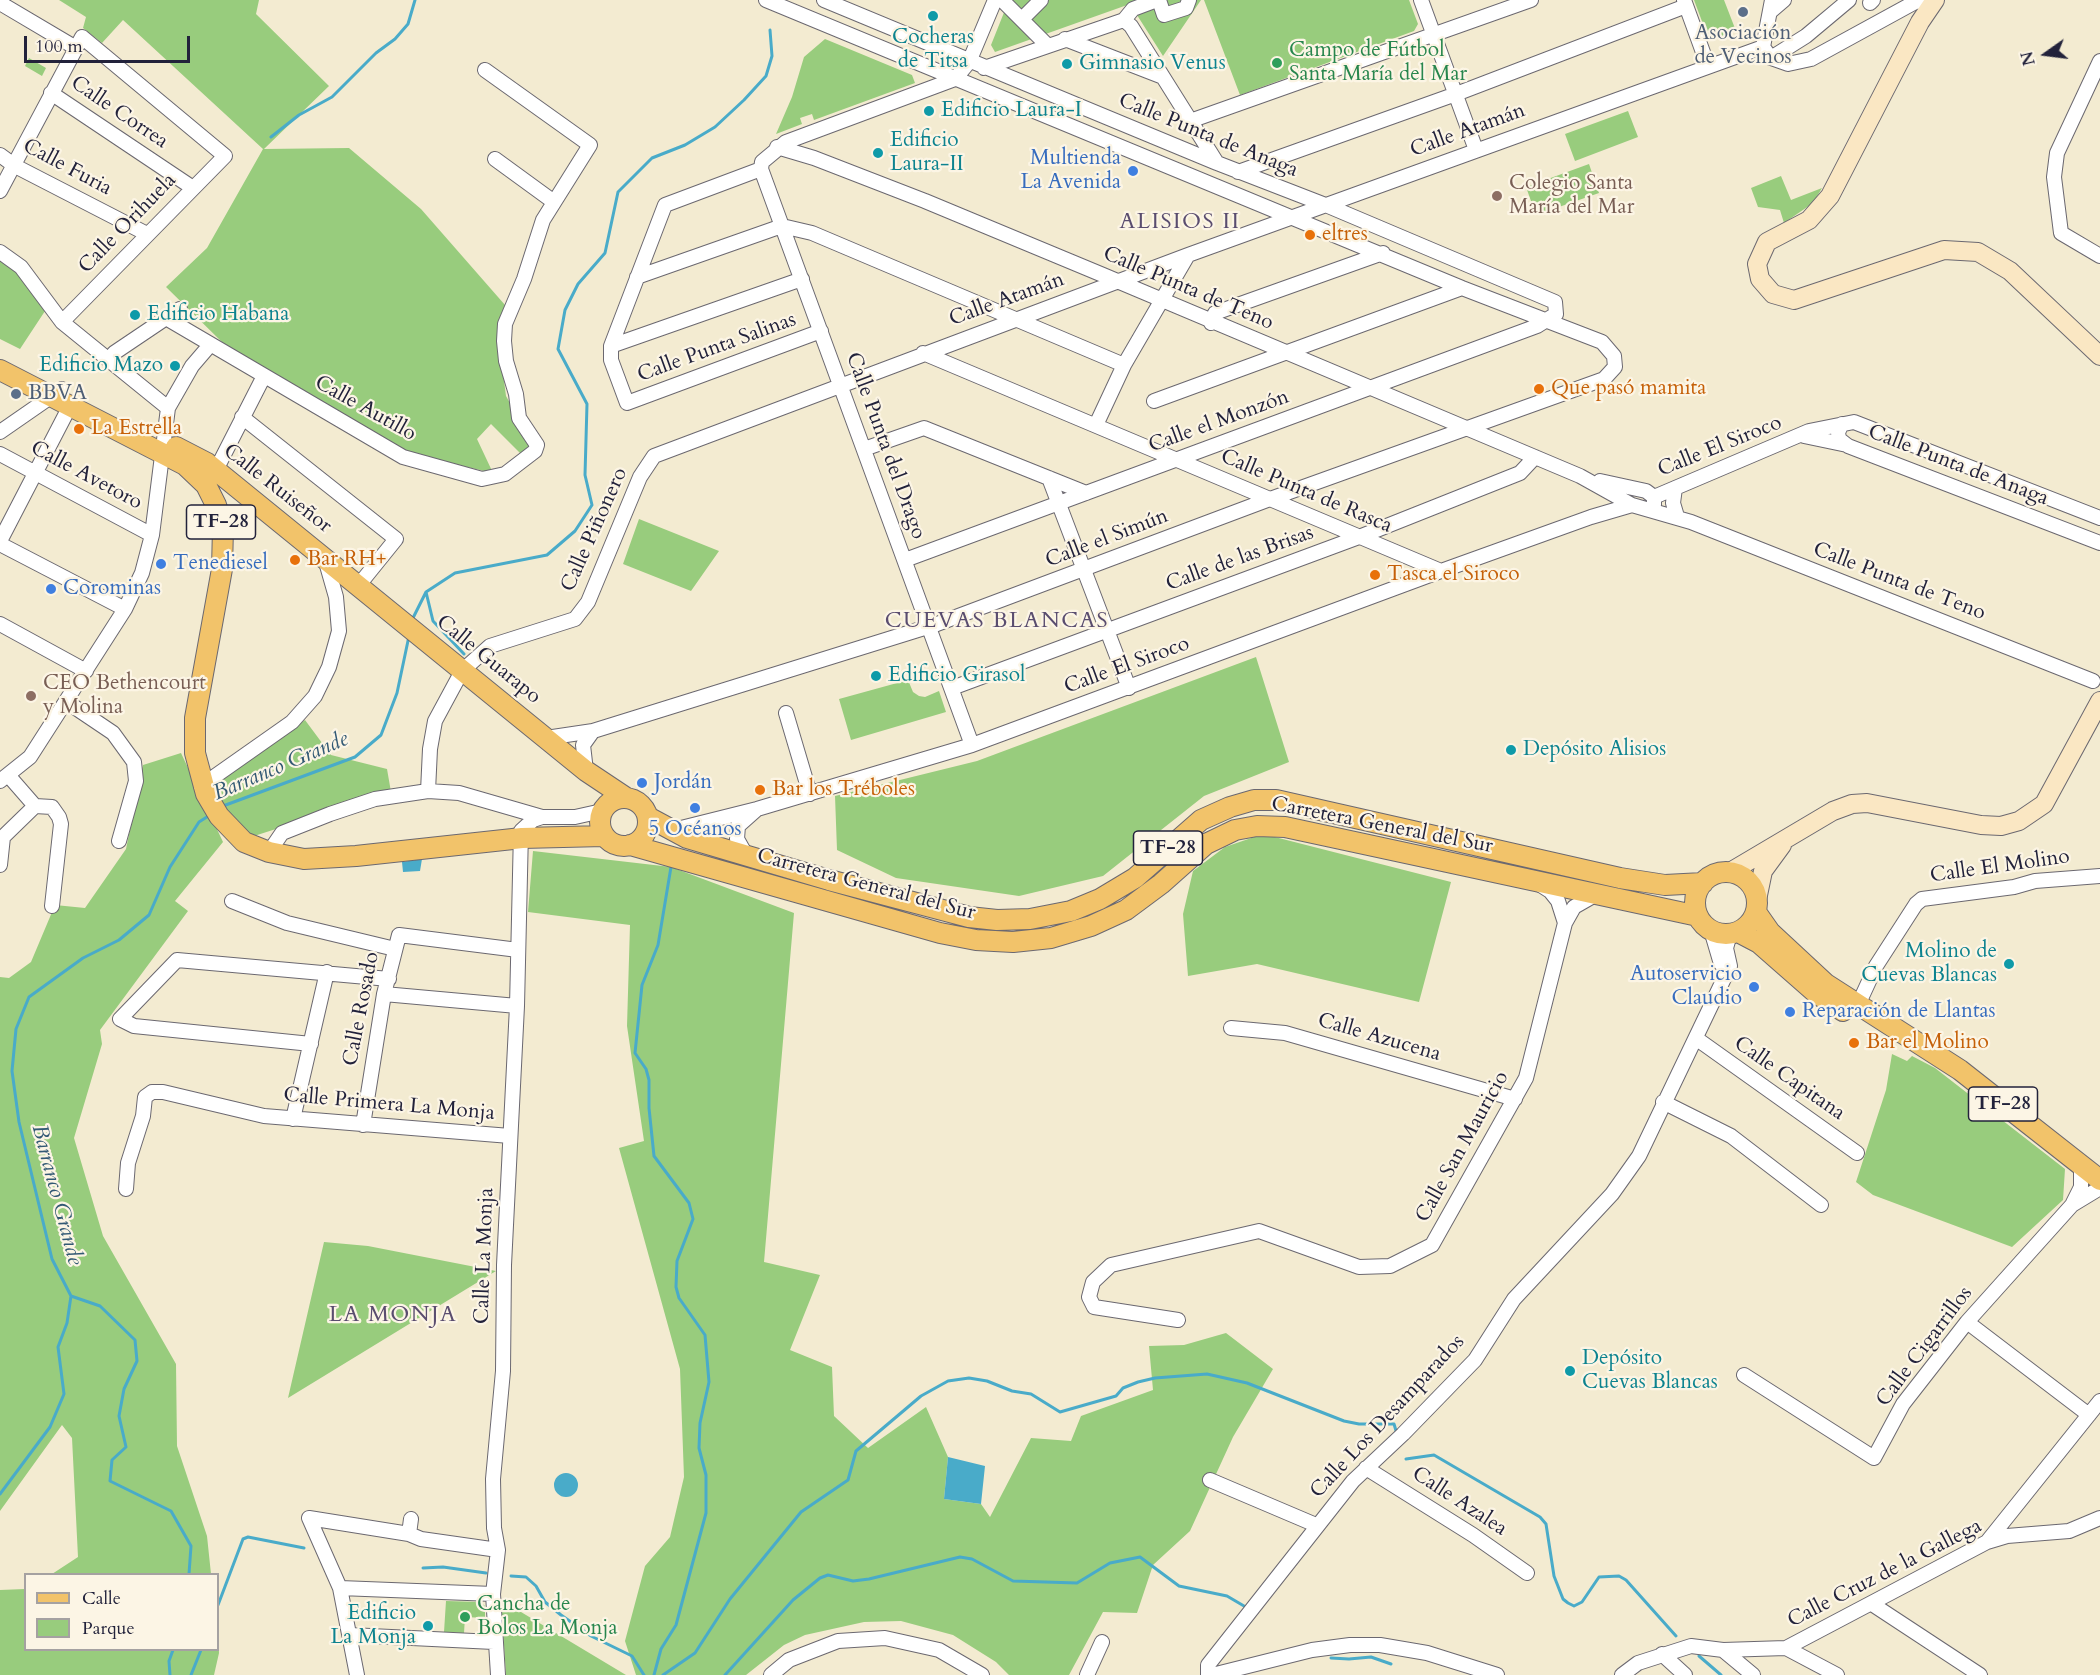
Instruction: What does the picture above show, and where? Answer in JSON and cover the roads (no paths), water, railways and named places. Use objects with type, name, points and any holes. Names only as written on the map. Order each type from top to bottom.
[{"type":"main road","points":[[1933,2],[1830,196],[1809,220],[1767,242],[1757,264],[1760,279],[1773,294],[1794,300],[1944,250],[1978,252],[2010,271],[2100,356]]},
{"type":"main road","name":"TF-28","points":[[0,358],[61,397]]},
{"type":"main road","name":"TF-28","points":[[0,370],[163,447],[206,485],[223,527],[222,569],[195,718],[195,753],[203,790],[234,833],[244,842],[269,852],[304,859],[522,838],[604,836],[616,845],[630,845]]},
{"type":"main road","name":"Calle Ruiseñor","points":[[163,447],[207,463],[324,557]]},
{"type":"main road","name":"Calle Guarapo","points":[[324,557],[586,771],[625,797]]},
{"type":"main road","points":[[1730,872],[1833,811],[1852,804],[1867,803],[1981,825],[2001,826],[2019,821],[2044,804],[2097,706]]},
{"type":"main road","points":[[604,836],[600,824],[602,811],[614,799],[625,797]]},
{"type":"main road","name":"TF-28","points":[[625,797],[637,801],[648,817]]},
{"type":"main road","name":"Carretera General del Sur","points":[[648,817],[669,831],[746,855],[829,880],[969,917],[1030,919],[1071,911],[1100,899],[1135,878],[1201,820],[1230,807],[1254,800],[1276,800],[1620,878],[1665,885],[1702,883]]},
{"type":"main road","points":[[630,845],[637,843],[646,832],[648,817]]},
{"type":"main road","name":"Carretera General del Sur","points":[[630,845],[940,933],[976,940],[1004,941],[1051,938],[1091,926],[1126,909],[1161,884],[1206,844],[1235,830],[1257,826],[1286,827],[1595,895],[1719,928],[1759,944],[1816,993],[1839,1009],[1901,1034]]},
{"type":"main road","points":[[1702,883],[1695,902],[1719,928],[1749,924],[1756,906],[1762,871],[1785,841]]},
{"type":"main road","name":"TF-28","points":[[1702,883],[1716,874],[1730,872],[1745,879],[1755,892],[1756,906]]},
{"type":"main road","name":"Carretera General del Sur","points":[[1756,906],[1770,932],[1826,984],[1960,1070],[2100,1180]]},
{"type":"street","name":"Calle Punta de Anaga","points":[[766,0],[1462,288],[1602,342],[1614,356]]},
{"type":"street","name":"Calle Punta de Anaga","points":[[824,0],[1217,164],[1328,206],[1555,302],[1556,314],[1547,320]]},
{"type":"street","points":[[611,346],[662,209],[668,202],[762,165],[777,147],[954,79],[969,62],[995,0]]},
{"type":"street","points":[[1002,0],[1047,45]]},
{"type":"street","points":[[1022,19],[1041,0]]},
{"type":"street","points":[[1127,23],[1133,9],[1158,0],[1164,15],[1186,8],[1189,0]]},
{"type":"street","points":[[1422,0],[1476,150]]},
{"type":"street","points":[[1190,121],[1531,0]]},
{"type":"street","points":[[1767,53],[1771,6],[1784,0]]},
{"type":"street","points":[[1767,53],[1806,36],[1849,0]]},
{"type":"street","points":[[1767,53],[1788,64],[1811,59],[1917,1],[1933,2]]},
{"type":"street","points":[[0,3],[79,42],[0,191]]},
{"type":"street","points":[[1238,172],[1456,94],[1685,3],[1708,66]]},
{"type":"street","points":[[984,68],[1065,39],[1127,23]]},
{"type":"street","points":[[1127,23],[1217,164]]},
{"type":"street","points":[[1065,39],[1163,77]]},
{"type":"street","name":"Calle Orihuela","points":[[62,322],[225,156],[79,42]]},
{"type":"street","name":"Calle Atamán","points":[[654,456],[923,353],[1476,150],[1708,66],[1767,53]]},
{"type":"street","points":[[2100,62],[2057,153],[2054,177],[2061,233],[2100,256]]},
{"type":"street","name":"Calle Autillo","points":[[264,376],[403,458],[482,478],[505,474],[535,451],[537,445],[519,418],[516,394],[506,361],[504,341],[506,324],[524,279],[543,220],[590,145],[485,70]]},
{"type":"street","name":"Calle Correa","points":[[51,93],[193,188]]},
{"type":"street","points":[[812,133],[811,145],[814,158]]},
{"type":"street","name":"Calle Punta de Teno","points":[[777,147],[814,158],[1466,428],[1580,476],[1632,505],[1690,522],[2096,680]]},
{"type":"street","name":"Calle Furia","points":[[0,155],[15,166],[147,234]]},
{"type":"street","points":[[495,159],[554,202]]},
{"type":"street","name":"Calle Punta del Drago","points":[[762,165],[782,226],[972,745]]},
{"type":"street","points":[[637,277],[782,226],[812,233],[1124,365]]},
{"type":"street","points":[[0,252],[21,267],[62,322],[168,408]]},
{"type":"street","points":[[1211,323],[1215,313],[1383,254]]},
{"type":"street","points":[[1096,425],[1124,365],[1188,255]]},
{"type":"street","points":[[611,346],[802,279]]},
{"type":"street","points":[[1154,401],[1462,288]]},
{"type":"street","points":[[114,353],[180,309]]},
{"type":"street","points":[[166,318],[264,376],[216,471]]},
{"type":"street","name":"Calle el Monzón","points":[[905,560],[1371,389],[1537,326],[1547,320]]},
{"type":"street","name":"Calle Punta Salinas","points":[[611,346],[611,360],[627,403],[821,331]]},
{"type":"street","points":[[52,906],[61,824],[52,807],[34,806],[4,778],[30,757],[125,609],[142,573],[152,535],[168,408],[192,366],[210,345]]},
{"type":"street","name":"Calle Punta de Rasca","points":[[923,353],[1441,571]]},
{"type":"street","name":"Calle el Simún","points":[[546,738],[593,731],[929,627],[1270,499],[1604,379],[1615,367],[1614,356]]},
{"type":"street","points":[[0,432],[61,397]]},
{"type":"street","points":[[61,397],[34,473],[0,543],[125,609]]},
{"type":"street","points":[[242,417],[396,539],[358,586]]},
{"type":"street","name":"Calle Punta de Anaga","points":[[2100,518],[1874,428],[1854,422],[1842,424],[1838,432],[1839,439],[1848,446],[2100,543]]},
{"type":"street","name":"Calle El Siroco","points":[[1654,497],[1802,436],[1809,431],[1842,424]]},
{"type":"street","points":[[864,449],[924,428],[1086,493]]},
{"type":"street","name":"Calle El Siroco","points":[[1802,436],[1848,446]]},
{"type":"street","name":"Calle Avetoro","points":[[0,454],[152,535]]},
{"type":"street","name":"Calle Piñonero","points":[[428,791],[430,749],[435,721],[462,671],[490,646],[574,619],[588,602],[640,477],[654,456]]},
{"type":"street","name":"Calle de las Brisas","points":[[952,688],[1359,537],[1520,473],[1532,464],[1535,457]]},
{"type":"street","name":"Calle Punta de Teno","points":[[1580,476],[1637,489],[1654,497],[1690,522]]},
{"type":"street","points":[[1049,478],[1130,688]]},
{"type":"street","points":[[1675,488],[1673,503],[1676,513]]},
{"type":"street","points":[[1612,493],[1637,489]]},
{"type":"street","name":"Calle El Siroco","points":[[1591,517],[1612,493]]},
{"type":"street","points":[[1650,512],[1654,504],[1654,497]]},
{"type":"street","name":"Calle El Siroco","points":[[669,831],[810,794],[972,745],[1441,571],[1591,517],[1632,505]]},
{"type":"street","name":"Calle Ruiseñor","points":[[203,790],[292,722],[315,696],[329,667],[339,631],[336,597],[324,557]]},
{"type":"street","points":[[0,624],[86,672]]},
{"type":"street","points":[[2096,680],[2097,706]]},
{"type":"street","points":[[67,702],[113,733],[134,762],[136,781],[119,841]]},
{"type":"street","points":[[786,712],[810,794]]},
{"type":"street","points":[[586,771],[583,745],[593,731]]},
{"type":"street","points":[[269,852],[282,833],[330,814],[375,799],[428,791],[459,793],[542,818],[575,817],[602,811]]},
{"type":"street","points":[[0,865],[2,839],[34,806]]},
{"type":"street","points":[[746,855],[737,839],[738,826],[757,809]]},
{"type":"street","points":[[522,838],[521,831],[524,826],[542,818]]},
{"type":"street","name":"Calle La Monja","points":[[498,1675],[494,1594],[498,1550],[494,1528],[494,1479],[503,1371],[522,838]]},
{"type":"street","name":"Calle El Molino","points":[[1858,1005],[1876,966],[1922,899],[2014,887],[2035,881],[2100,876]]},
{"type":"street","points":[[1537,882],[1554,896],[1565,923]]},
{"type":"street","name":"Calle San Mauricio","points":[[1178,1320],[1094,1307],[1089,1297],[1093,1282],[1111,1265],[1259,1231],[1359,1267],[1390,1266],[1431,1245],[1441,1232],[1526,1078],[1565,923],[1574,907],[1595,895]]},
{"type":"street","points":[[232,901],[287,923],[397,942],[518,950]]},
{"type":"street","name":"Calle Los Desamparados","points":[[1216,1675],[1208,1665],[1316,1526],[1366,1468],[1403,1434],[1474,1360],[1514,1299],[1612,1194],[1640,1156],[1663,1102],[1697,1039],[1726,973],[1719,928]]},
{"type":"street","name":"Calle Rosado","points":[[369,1126],[384,994],[397,942]]},
{"type":"street","points":[[311,1044],[134,1026],[120,1019],[177,960],[389,979]]},
{"type":"street","points":[[293,1119],[327,972]]},
{"type":"street","points":[[384,994],[517,1006]]},
{"type":"street","name":"Calle Azucena","points":[[1231,1028],[1285,1033],[1515,1099]]},
{"type":"street","name":"Calle Capitana","points":[[1697,1039],[1857,1153]]},
{"type":"street","name":"Calle Primera La Monja","points":[[126,1189],[128,1163],[142,1116],[145,1097],[152,1092],[163,1092],[264,1116],[510,1136]]},
{"type":"street","points":[[1663,1102],[1731,1136],[1821,1205]]},
{"type":"street","points":[[2072,1205],[2081,1187],[2081,1165]]},
{"type":"street","points":[[2072,1205],[2100,1188]]},
{"type":"street","name":"Calle Cigarrillos","points":[[1744,1375],[1874,1458],[1904,1404],[1967,1322],[2072,1205]]},
{"type":"street","points":[[1967,1322],[2089,1415]]},
{"type":"street","points":[[1987,1542],[2100,1401]]},
{"type":"street","name":"Calle Azalea","points":[[1366,1468],[1473,1535],[1527,1573]]},
{"type":"street","points":[[1210,1480],[1316,1526]]},
{"type":"street","points":[[357,1675],[340,1588],[309,1518],[410,1526],[421,1539],[498,1550]]},
{"type":"street","name":"Calle Cruz de la Gallega","points":[[1622,1675],[1638,1663],[1690,1646],[1723,1650],[1786,1648],[1987,1542],[2007,1536],[2069,1531],[2100,1518]]},
{"type":"street","points":[[340,1588],[494,1594]]},
{"type":"street","points":[[1872,1604],[1980,1675]]},
{"type":"street","points":[[350,1635],[495,1642]]},
{"type":"street","points":[[771,1675],[789,1660],[838,1641],[885,1638],[939,1650],[982,1675]]},
{"type":"street","points":[[1087,1675],[1102,1642]]},
{"type":"street","points":[[1216,1675],[1254,1669],[1335,1647],[1380,1645],[1426,1653],[1497,1675]]},
{"type":"street","points":[[1786,1648],[1837,1675]]},
{"type":"street","points":[[1723,1650],[1753,1675]]},
{"type":"street","points":[[1662,1654],[1685,1675]]},
{"type":"water","points":[[422,859],[420,871],[403,872],[402,862]]},
{"type":"water","points":[[948,1457],[985,1466],[981,1504],[944,1499]]},
{"type":"water","points":[[566,1473],[575,1476],[578,1485],[575,1494],[566,1497],[557,1494],[554,1485],[557,1476]]},
{"type":"waterway","points":[[271,137],[299,115],[332,97],[376,53],[395,39],[408,24],[415,0]]},
{"type":"waterway","name":"Barranco Grande","points":[[412,620],[426,592],[455,573],[547,555],[575,531],[592,505],[585,475],[587,404],[558,349],[565,310],[578,284],[605,253],[618,192],[652,158],[685,145],[715,127],[744,100],[766,76],[772,56],[770,30]]},
{"type":"waterway","points":[[426,592],[433,621],[464,654]]},
{"type":"waterway","name":"Barranco Grande","points":[[223,806],[355,757],[381,735],[397,693],[409,636]]},
{"type":"waterway","name":"Barranco Grande","points":[[189,1573],[191,1546],[171,1511],[110,1481],[112,1460],[126,1447],[119,1416],[124,1389],[137,1361],[135,1340],[100,1306],[71,1296],[52,1259],[19,1122],[12,1071],[16,1029],[29,997],[83,958],[119,940],[149,915],[170,867],[199,822],[210,815]]},
{"type":"waterway","points":[[654,1675],[661,1649],[676,1625],[706,1513],[706,1475],[699,1448],[700,1423],[709,1382],[705,1335],[679,1298],[676,1287],[677,1261],[693,1219],[689,1203],[654,1156],[649,1108],[649,1080],[646,1069],[635,1053],[642,985],[658,945],[671,867]]},
{"type":"waterway","points":[[0,1494],[50,1427],[64,1394],[58,1347],[67,1323],[71,1296]]},
{"type":"waterway","points":[[663,1675],[695,1653],[730,1599],[801,1512],[848,1480],[856,1451],[921,1396],[948,1381],[969,1378],[987,1381],[1012,1391],[1031,1394],[1060,1412],[1116,1396],[1123,1388],[1138,1382],[1155,1378],[1207,1374],[1247,1383],[1344,1421],[1359,1424],[1394,1424],[1397,1434]]},
{"type":"waterway","points":[[1406,1459],[1434,1455],[1540,1517],[1546,1524],[1554,1576],[1563,1599],[1568,1603],[1574,1606],[1582,1602],[1599,1577],[1619,1576],[1626,1580],[1676,1636]]},
{"type":"waterway","points":[[219,1602],[243,1539],[248,1537],[304,1548]]},
{"type":"waterway","points":[[725,1675],[793,1600],[820,1578],[828,1575],[853,1581],[869,1579],[960,1557],[972,1559],[1013,1581],[1077,1583],[1110,1563],[1140,1557],[1179,1586],[1227,1596],[1244,1606]]},
{"type":"waterway","points":[[423,1568],[443,1567],[486,1573]]},
{"type":"waterway","points":[[511,1576],[526,1577],[536,1586],[545,1602],[591,1636],[632,1656],[644,1675]]},
{"type":"waterway","name":"Barranco Grande","points":[[170,1675],[169,1661],[173,1651]]},
{"type":"waterway","points":[[191,1675],[201,1651]]},
{"type":"waterway","points":[[1699,1656],[1721,1675]]},
{"type":"waterway","points":[[1331,1658],[1371,1657],[1391,1664]]},
{"type":"place","name":"Asociación de Vecinos","points":[[1743,12]]},
{"type":"place","name":"Cocheras de Titsa","points":[[933,16]]},
{"type":"place","name":"Campo de Fútbol Santa María del Mar","points":[[1277,63]]},
{"type":"place","name":"Gimnasio Venus","points":[[1067,64]]},
{"type":"place","name":"Edificio Laura-I","points":[[929,111]]},
{"type":"place","name":"Edificio Laura-II","points":[[878,153]]},
{"type":"place","name":"Multienda La Avenida","points":[[1133,171]]},
{"type":"place","name":"Colegio Santa María del Mar","points":[[1497,196]]},
{"type":"place","name":"eltres","points":[[1310,235]]},
{"type":"place","name":"Edificio Habana","points":[[135,315]]},
{"type":"place","name":"Edificio Mazo","points":[[175,366]]},
{"type":"place","name":"Que pasó mamita","points":[[1539,389]]},
{"type":"place","name":"BBVA","points":[[16,394]]},
{"type":"place","name":"La Estrella","points":[[79,429]]},
{"type":"place","name":"Bar RH+","points":[[295,560]]},
{"type":"place","name":"Tenediesel","points":[[161,564]]},
{"type":"place","name":"Tasca el Siroco","points":[[1375,575]]},
{"type":"place","name":"Corominas","points":[[51,589]]},
{"type":"place","name":"Edificio Girasol","points":[[876,676]]},
{"type":"place","name":"CEO Bethencourt y Molina","points":[[31,696]]},
{"type":"place","name":"Depósito Alisios","points":[[1511,750]]},
{"type":"place","name":"Jordán","points":[[642,783]]},
{"type":"place","name":"Bar los Tréboles","points":[[760,790]]},
{"type":"place","name":"5 Océanos","points":[[695,808]]},
{"type":"place","name":"Molino de Cuevas Blancas","points":[[2009,964]]},
{"type":"place","name":"Autoservicio Claudio","points":[[1754,987]]},
{"type":"place","name":"Reparación de Llantas","points":[[1790,1012]]},
{"type":"place","name":"Bar el Molino","points":[[1854,1043]]},
{"type":"place","name":"Depósito Cuevas Blancas","points":[[1570,1371]]},
{"type":"place","name":"Cancha de Bolos La Monja","points":[[465,1617]]},
{"type":"place","name":"Edificio La Monja","points":[[428,1626]]},
{"type":"district","name":"ALISIOS II","points":[[1180,223]]},
{"type":"district","name":"CUEVAS BLANCAS","points":[[997,622]]},
{"type":"district","name":"LA MONJA","points":[[393,1316]]}]
